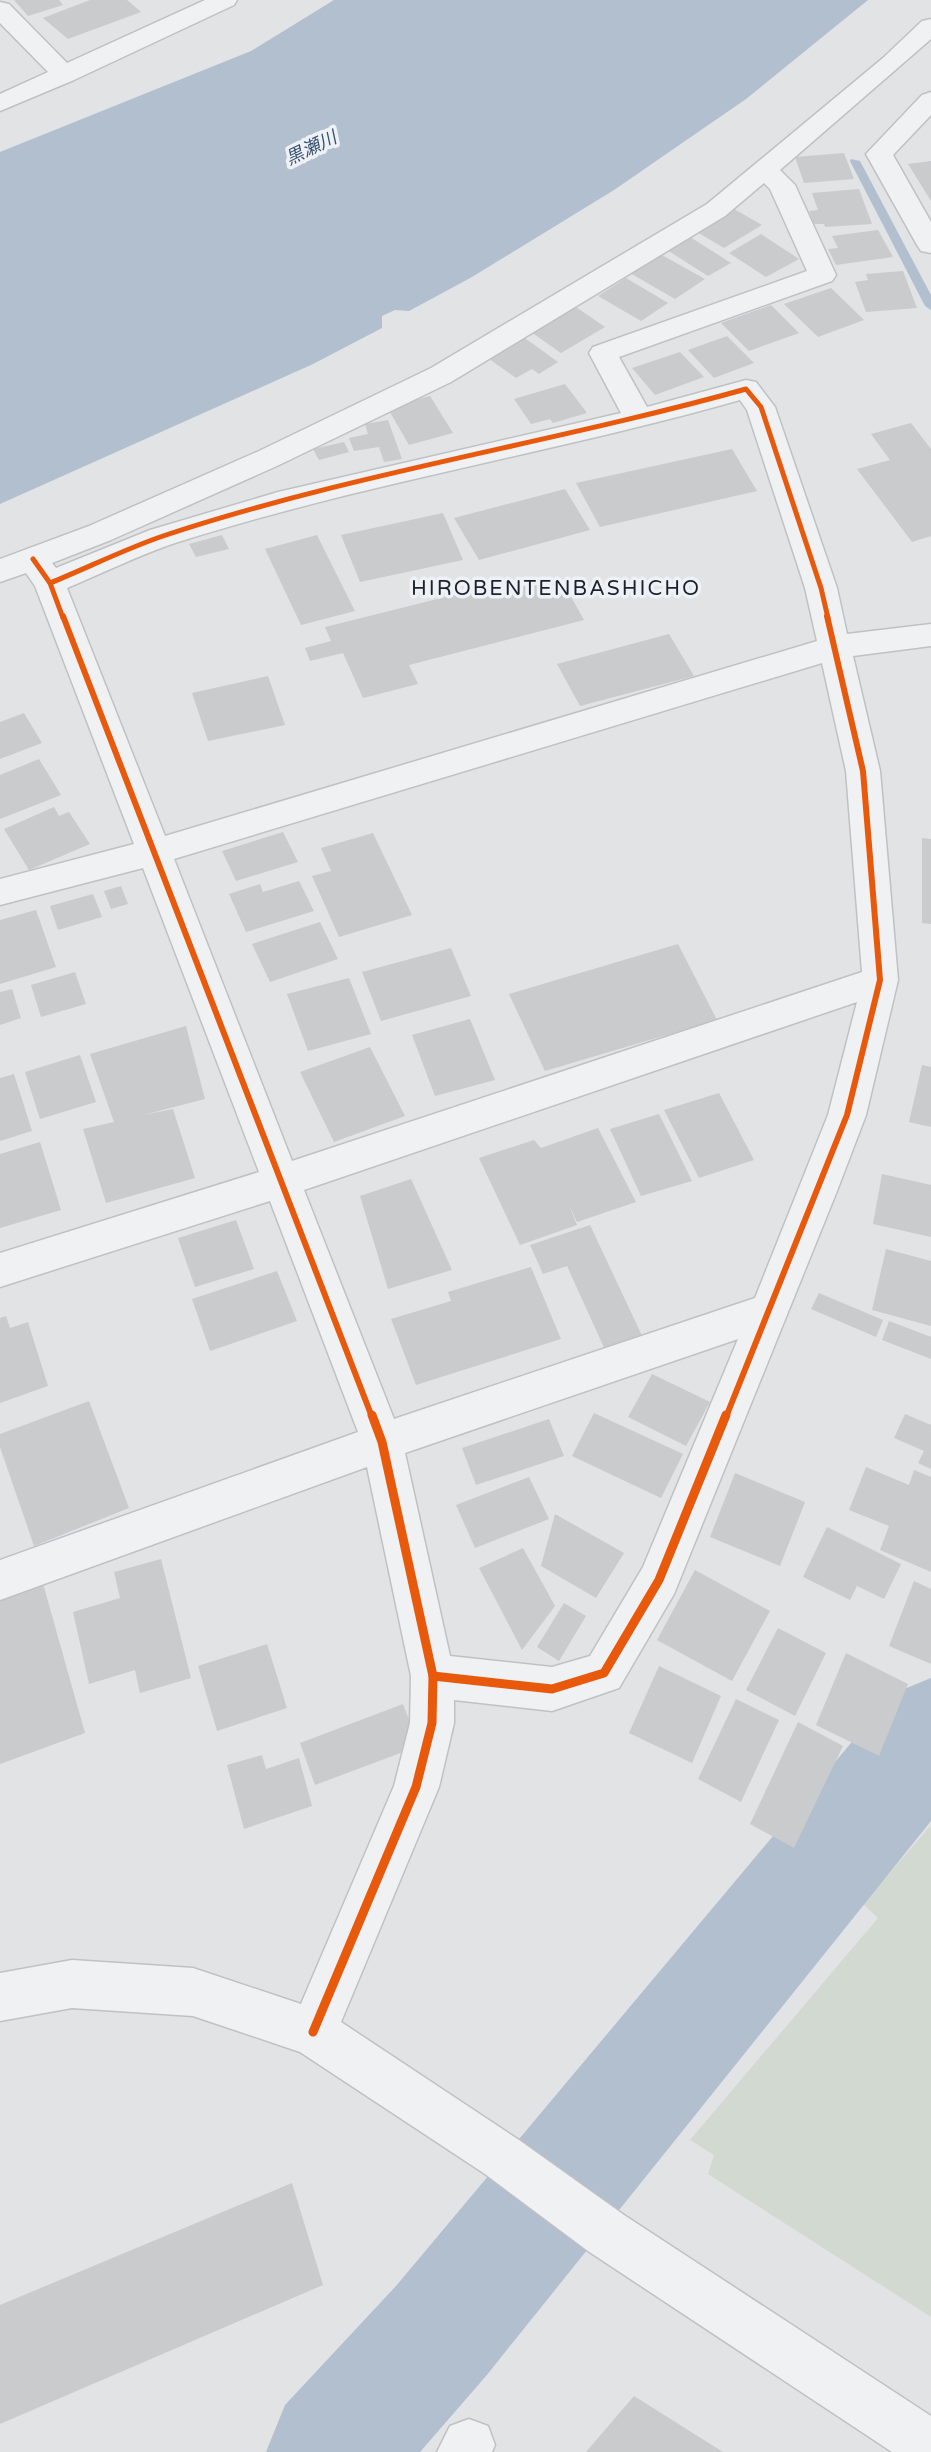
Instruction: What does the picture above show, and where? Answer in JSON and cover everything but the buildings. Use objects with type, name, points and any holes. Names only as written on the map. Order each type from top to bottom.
[{"type":"street","points":[[0,103],[225,0]]},
{"type":"street","points":[[0,9],[65,75]]},
{"type":"street","points":[[41,571],[440,375],[716,210],[892,63],[931,26]]},
{"type":"street","points":[[931,100],[879,154],[931,245]]},
{"type":"street","points":[[639,419],[603,353],[822,275],[782,186],[764,170]]},
{"type":"street","points":[[0,571],[41,571],[278,502],[639,419],[746,389],[761,407],[821,588],[863,771],[880,980],[847,1115],[659,1580],[604,1673],[552,1689],[433,1676]]},
{"type":"street","points":[[41,571],[154,852],[382,1442],[433,1676],[432,1723],[416,1787],[313,2032]]},
{"type":"street","points":[[0,892],[154,852],[836,646],[931,635]]},
{"type":"street","points":[[0,1270],[282,1181],[880,980]]},
{"type":"street","points":[[0,1580],[382,1442],[767,1311]]},
{"type":"street","points":[[0,1997],[72,1984],[193,1992],[313,2032],[502,2157],[606,2233],[931,2447]]},
{"type":"shaded area","points":[[931,1825],[931,2317],[708,2174],[714,2155],[690,2140],[878,1918],[863,1904]]},
{"type":"water","name":"黒瀬川","points":[[334,0],[868,0],[746,99],[614,190],[472,277],[409,311],[395,310],[382,316],[382,328],[313,364],[0,504],[0,152],[251,51]]},
{"type":"waterway","points":[[855,161],[931,306]]},
{"type":"waterway","points":[[332,2452],[441,2331],[931,1733]]},
{"type":"cycle path","points":[[50,583],[161,537],[278,502],[639,419],[746,389],[761,407],[821,588],[863,771],[880,980],[847,1115],[659,1580],[604,1673],[552,1689],[433,1676]]},
{"type":"cycle path","points":[[33,559],[50,583],[382,1442],[433,1676],[432,1723],[416,1787],[313,2032]]},
{"type":"district","name":"HIROBENTENBASHICHO","points":[[556,588]]}]
